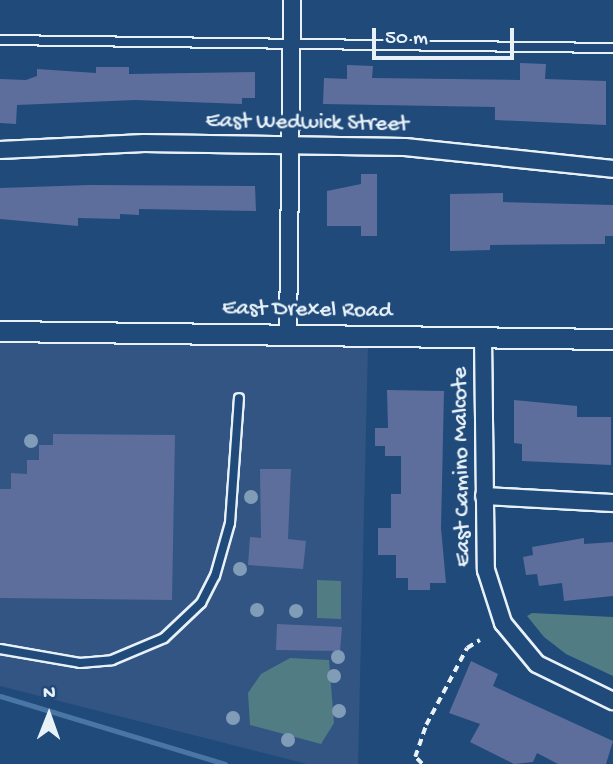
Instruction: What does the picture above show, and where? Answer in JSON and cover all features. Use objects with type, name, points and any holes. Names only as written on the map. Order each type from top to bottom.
[{"type":"street","points":[[288,335],[292,0]]},
{"type":"street","name":"East Wedwick Street","points":[[0,150],[144,144],[405,147],[613,169]]},
{"type":"street","name":"East Drexel Road","points":[[0,331],[613,339]]},
{"type":"street","name":"East Camino Malcote","points":[[483,337],[486,570],[503,623],[537,664],[613,701]]},
{"type":"street","points":[[484,496],[613,503]]},
{"type":"lane","points":[[0,40],[613,48]]},
{"type":"lane","points":[[0,649],[80,663],[112,660],[164,638],[201,603],[215,576],[230,523],[240,397]]},
{"type":"path","points":[[422,764],[415,757],[426,725],[467,648],[480,640]]},
{"type":"shaded area","points":[[0,341],[368,347],[358,764],[307,764],[0,686]]},
{"type":"green space","points":[[317,580],[341,581],[341,619],[317,618]]},
{"type":"green space","points":[[532,613],[613,617],[613,676],[566,654],[544,637],[527,616]]},
{"type":"green space","points":[[290,658],[329,660],[334,723],[321,744],[250,725],[248,693],[261,674]]},
{"type":"building","points":[[520,63],[546,64],[545,79],[606,81],[606,125],[495,120],[495,107],[323,104],[324,78],[347,79],[347,65],[373,66],[372,78],[520,80]]},
{"type":"building","points":[[96,67],[129,67],[129,74],[255,72],[255,98],[242,98],[242,104],[135,100],[17,105],[16,124],[0,123],[0,79],[26,80],[37,76],[37,69],[96,73]]},
{"type":"building","points":[[361,174],[377,174],[377,236],[361,236],[361,226],[327,226],[327,191],[361,184]]},
{"type":"building","points":[[90,185],[255,186],[256,211],[139,209],[139,215],[120,214],[120,219],[78,218],[78,226],[0,219],[0,188]]},
{"type":"building","points":[[503,193],[503,202],[613,205],[613,236],[605,236],[605,244],[490,245],[490,250],[450,251],[450,194]]},
{"type":"building","points":[[387,390],[444,391],[441,528],[446,583],[430,583],[430,590],[408,590],[408,578],[396,578],[396,555],[378,555],[378,528],[391,528],[391,494],[401,494],[401,456],[385,456],[385,446],[375,446],[375,428],[388,428]]},
{"type":"building","points":[[514,400],[577,406],[577,417],[611,417],[611,465],[522,461],[522,444],[514,443]]},
{"type":"building","points":[[53,434],[175,435],[172,600],[0,598],[0,489],[11,489],[11,473],[27,474],[27,460],[39,460],[39,445],[53,445]]},
{"type":"building","points":[[260,469],[291,469],[288,539],[306,541],[303,569],[248,565],[250,537],[261,538]]},
{"type":"building","points":[[584,538],[584,544],[613,542],[613,596],[564,601],[562,583],[539,586],[537,574],[526,575],[523,557],[533,555],[532,547]]},
{"type":"building","points":[[277,624],[342,627],[340,651],[276,650]]},
{"type":"building","points":[[471,661],[498,674],[493,686],[613,741],[606,764],[558,764],[537,753],[533,762],[514,764],[470,742],[480,724],[449,713]]},
{"type":"waterway","points":[[0,696],[225,764]]}]
